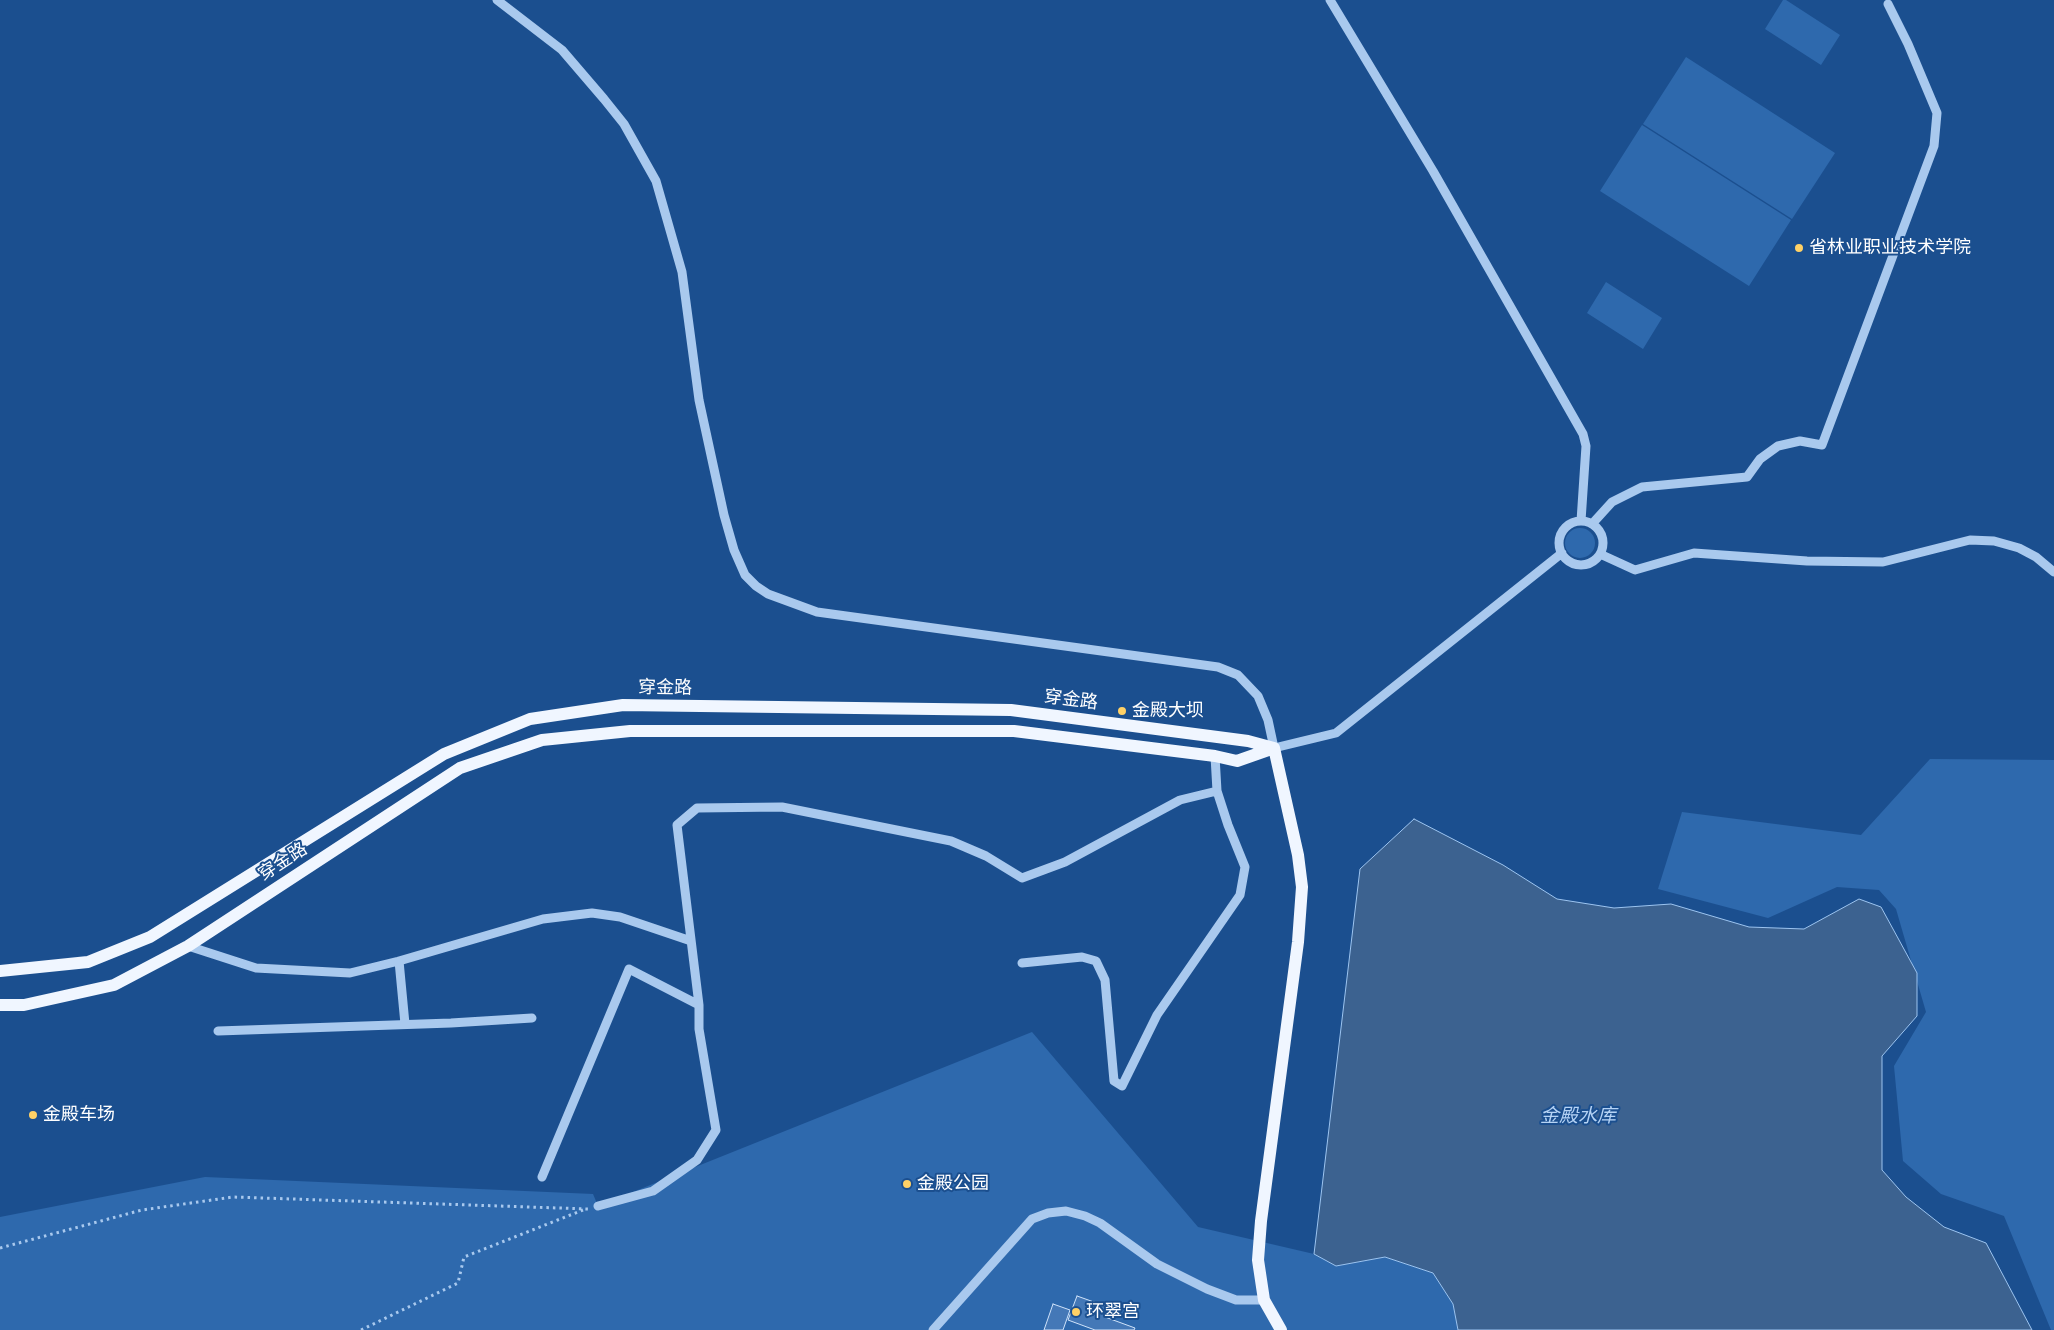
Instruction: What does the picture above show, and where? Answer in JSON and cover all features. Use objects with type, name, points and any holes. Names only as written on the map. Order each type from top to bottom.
[{"type":"main road","name":"穿金路","points":[[0,972],[88,962],[150,937],[444,754],[530,719],[623,705],[1011,710],[1238,740],[1274,748]]},
{"type":"main road","name":"穿金路","points":[[0,1005],[24,1005],[114,985],[188,946],[460,768],[542,740],[630,731],[1014,731],[1215,756],[1237,761],[1274,748]]},
{"type":"main road","points":[[1274,748],[1298,855],[1302,887],[1298,942],[1260,1221],[1258,1260],[1264,1300],[1281,1330]]},
{"type":"street","points":[[497,0],[562,50],[624,124],[656,181],[682,272],[699,400],[724,515],[734,550],[745,575],[756,586],[782,601],[816,612],[1218,666],[1238,675],[1258,696],[1268,720],[1274,748],[1336,733],[1562,553]]},
{"type":"street","points":[[1330,0],[1432,171],[1583,434],[1586,446],[1581,521]]},
{"type":"street","points":[[1592,524],[1612,502],[1642,487],[1747,477],[1760,459],[1778,446],[1800,442],[1822,445],[1934,146],[1937,113],[1908,44],[1888,4]]},
{"type":"street","points":[[1581,521],[1592,524],[1602,536],[1603,543],[1600,554],[1591,562],[1576,565],[1569,562],[1562,553],[1558,542],[1560,534],[1570,523],[1581,521]]},
{"type":"street","points":[[1600,554],[1635,570],[1694,552],[1807,560],[1883,562],[1970,540],[1994,541],[2019,548],[2036,557],[2054,572]]},
{"type":"street","points":[[1022,963],[1082,957],[1096,960],[1105,980],[1114,1082],[1122,1086],[1157,1015],[1240,895],[1245,867],[1217,791],[1215,756]]},
{"type":"street","points":[[598,1206],[653,1191],[697,1160],[716,1130],[699,1029],[699,1005],[677,824],[696,808],[782,807],[952,841],[986,856],[1022,878],[1064,862],[1180,800],[1217,791]]},
{"type":"street","points":[[188,946],[256,968],[350,973],[543,920],[592,913],[620,917],[691,941]]},
{"type":"street","points":[[399,961],[406,1024]]},
{"type":"street","points":[[542,1177],[629,969],[699,1005]]},
{"type":"street","points":[[218,1031],[532,1018]]},
{"type":"street","points":[[933,1330],[1032,1219],[1048,1213],[1066,1211],[1085,1216],[1100,1223],[1157,1264],[1207,1289],[1236,1300],[1264,1300]]},
{"type":"path","points":[[0,1248],[142,1210],[233,1197],[586,1209]]},
{"type":"path","points":[[361,1330],[458,1283],[464,1257],[598,1206]]},
{"type":"shaded area","points":[[1783,0],[1786,0],[1840,35],[1821,65],[1765,29]]},
{"type":"shaded area","points":[[1686,57],[1835,153],[1792,219],[1643,124]]},
{"type":"shaded area","points":[[1642,125],[1791,220],[1749,286],[1600,191]]},
{"type":"shaded area","points":[[1606,282],[1662,318],[1643,349],[1587,313]]},
{"type":"shaded area","points":[[1580,528],[1591,532],[1595,543],[1591,554],[1580,558],[1569,554],[1565,543],[1569,532]]},
{"type":"shaded area","points":[[1930,759],[2054,760],[2054,1330],[2051,1330],[2004,1216],[1941,1194],[1903,1161],[1894,1066],[1926,1012],[1896,909],[1879,890],[1837,887],[1768,918],[1658,889],[1682,812],[1861,835]]},
{"type":"shaded area","name":"金殿公园","points":[[1032,1032],[1198,1227],[1314,1254],[1336,1266],[1385,1257],[1433,1273],[1453,1304],[1458,1330],[0,1330],[0,1217],[205,1177],[593,1194],[598,1206]]},
{"type":"water","name":"金殿水库","points":[[1414,819],[1503,865],[1557,899],[1614,908],[1671,904],[1749,927],[1804,929],[1859,899],[1881,907],[1917,973],[1917,1016],[1882,1056],[1882,1170],[1906,1197],[1944,1227],[1986,1243],[2032,1330],[1458,1330],[1453,1304],[1433,1273],[1385,1257],[1336,1266],[1314,1254],[1360,869]]},
{"type":"building","points":[[1077,1296],[1108,1307],[1105,1317],[1135,1328],[1134,1330],[1095,1330],[1068,1320]]},
{"type":"building","points":[[1053,1304],[1070,1310],[1063,1330],[1044,1330]]},
{"type":"place","name":"省林业职业技术学院","points":[[1799,248]]},
{"type":"place","name":"金殿大坝","points":[[1122,711]]},
{"type":"place","name":"金殿车场","points":[[33,1115]]},
{"type":"place","name":"金殿公园","points":[[907,1184]]},
{"type":"place","name":"环翠宫","points":[[1076,1312]]}]
